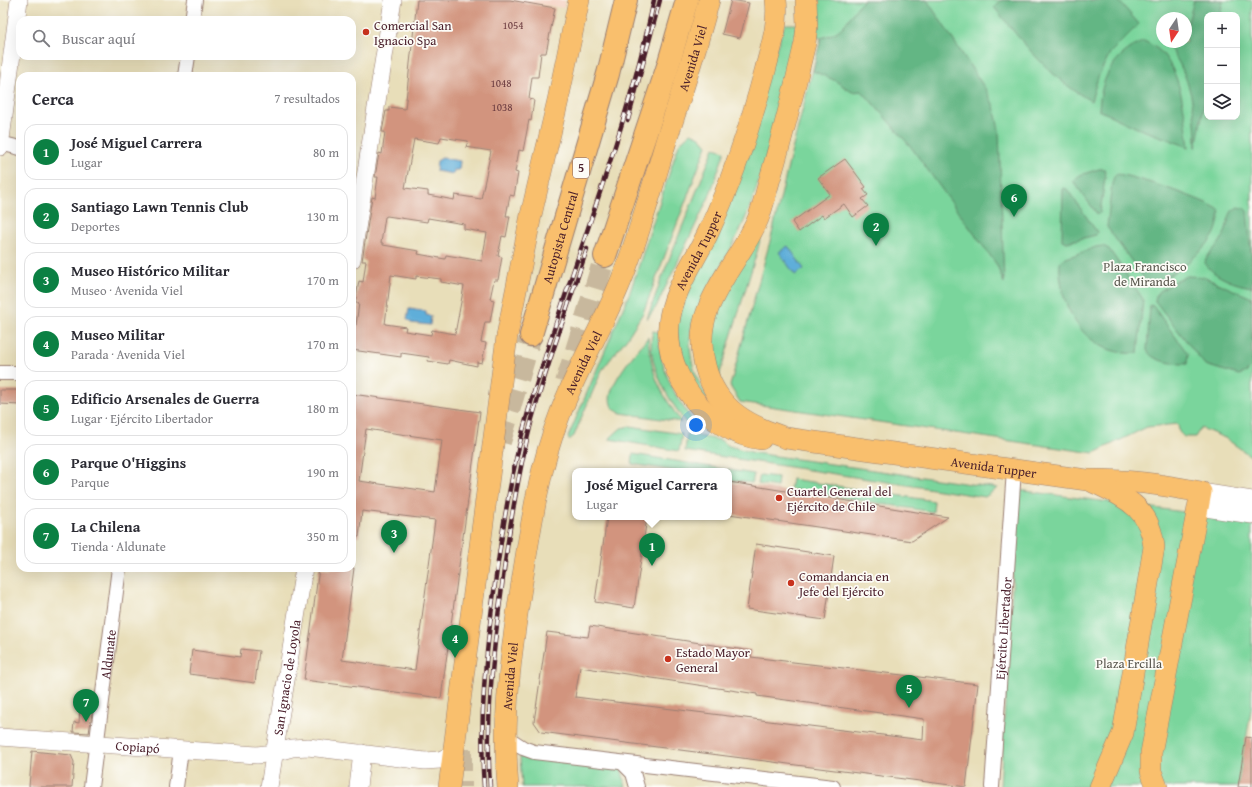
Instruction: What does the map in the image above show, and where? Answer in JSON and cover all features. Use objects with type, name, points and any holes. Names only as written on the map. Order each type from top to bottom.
[{"type":"highway","name":"Autopista Central","points":[[531,335],[608,74],[626,0]]},
{"type":"highway","points":[[605,256],[667,69],[687,0]]},
{"type":"main road","points":[[449,787],[507,336],[531,214],[558,100],[579,0]]},
{"type":"main road","name":"Avenida Viel","points":[[508,787],[506,737],[508,690],[518,608],[532,518],[544,462],[568,394],[609,310],[626,267],[682,94],[709,0]]},
{"type":"main road","name":"Avenida Tupper","points":[[776,0],[777,26],[744,145],[717,213],[672,306],[669,332],[672,353],[681,379],[687,390],[703,409],[724,425],[740,433],[757,438],[786,438],[1087,480],[1118,479],[1139,481],[1200,500]]},
{"type":"main road","name":"Avenida Tupper","points":[[786,438],[749,422],[726,405],[711,384],[702,356],[701,341],[708,309],[746,240],[761,208],[805,43],[807,26],[806,0]]},
{"type":"main road","points":[[1087,480],[1121,495],[1135,505],[1150,526],[1154,547],[1122,737],[1107,768],[1100,787]]},
{"type":"main road","points":[[1156,786],[1152,771],[1151,753],[1200,500]]},
{"type":"street","points":[[17,16],[19,0]]},
{"type":"street","points":[[193,16],[195,0]]},
{"type":"street","points":[[356,219],[393,0]]},
{"type":"street","points":[[0,147],[16,23]]},
{"type":"street","points":[[186,72],[187,60]]},
{"type":"street","points":[[0,143],[16,147]]},
{"type":"street","points":[[0,373],[16,374]]},
{"type":"street","name":"Ejército Libertador","points":[[992,787],[1014,470]]},
{"type":"street","points":[[1200,500],[1252,500]]},
{"type":"street","points":[[1200,500],[1252,515]]},
{"type":"street","name":"Aldunate","points":[[91,787],[118,572]]},
{"type":"street","name":"San Ignacio de Loyola","points":[[269,787],[303,572]]},
{"type":"street","name":"Copiapó","points":[[0,736],[256,755],[274,753],[292,748],[308,747],[425,761],[440,760],[453,754]]},
{"type":"street","points":[[506,737],[523,748],[534,752],[623,763],[739,781],[833,787]]},
{"type":"street","points":[[176,787],[181,750]]},
{"type":"street","points":[[358,787],[362,754]]},
{"type":"street","points":[[623,763],[633,773],[637,787]]},
{"type":"shaded area","points":[[511,0],[565,0],[564,8]]},
{"type":"green space","name":"Plaza Francisco de Miranda","points":[[817,0],[1252,0],[1252,457],[1225,438],[1201,428],[1195,437],[1184,437],[1179,432],[1178,424],[1147,427],[1094,453],[740,402],[730,386],[772,234],[821,38],[816,37]]},
{"type":"green space","points":[[864,0],[927,0],[986,90],[994,106],[999,130],[1004,283],[997,265],[911,147],[862,91],[852,92],[834,80],[813,71],[821,38],[830,35],[842,27]]},
{"type":"green space","points":[[1002,0],[1118,0],[1139,24],[1110,53],[1098,77],[1091,101],[1076,92],[1050,71],[1026,46],[994,7]]},
{"type":"green space","points":[[1194,0],[1223,0],[1221,12],[1204,12],[1204,105],[1196,148],[1195,121],[1191,94],[1182,69],[1169,48],[1192,48],[1191,12]]},
{"type":"green space","points":[[785,24],[797,24],[782,95],[764,166],[744,221],[694,317],[691,329],[690,350],[694,369],[702,388],[713,405],[691,389],[675,327]]},
{"type":"green space","points":[[1144,41],[1162,53],[1172,68],[1180,89],[1189,147],[1137,128],[1099,110],[1100,98],[1106,77],[1117,60],[1133,47]]},
{"type":"green space","points":[[691,133],[700,137],[707,145],[643,313],[627,338],[602,370],[574,436],[569,440],[568,437],[630,292],[679,144]]},
{"type":"green space","points":[[714,148],[725,151],[709,197],[656,307],[647,319],[662,277]]},
{"type":"green space","points":[[1099,169],[1105,169],[1106,171],[1100,213],[1098,215],[1073,181],[1080,175]]},
{"type":"green space","name":"Plaza Francisco de Miranda","points":[[1117,174],[1171,190],[1203,202],[1220,211],[1214,235],[1210,241],[1188,262],[1172,274],[1155,282],[1143,277],[1107,227],[1112,183]]},
{"type":"green space","points":[[1063,188],[1067,189],[1097,232],[1096,235],[1067,242],[1062,240]]},
{"type":"green space","points":[[1238,207],[1244,208],[1247,211],[1252,261],[1252,287],[1226,280],[1209,268],[1205,263],[1209,254],[1223,238],[1232,211]]},
{"type":"green space","points":[[767,213],[757,252],[720,373],[720,381],[708,348],[711,324]]},
{"type":"green space","points":[[1103,246],[1109,249],[1143,299],[1138,353],[1123,353],[1110,350],[1098,344],[1087,336],[1078,326],[1066,302],[1060,274],[1061,260],[1096,247]]},
{"type":"green space","points":[[1187,276],[1203,277],[1252,298],[1252,365],[1247,372],[1239,375],[1205,365],[1155,301],[1157,293],[1177,280]]},
{"type":"green space","points":[[1150,305],[1153,306],[1188,354],[1187,364],[1164,362],[1154,357],[1147,350]]},
{"type":"green space","points":[[653,331],[658,332],[661,356],[672,388],[691,418],[690,423],[688,424],[683,419],[661,383],[651,351]]},
{"type":"green space","points":[[648,337],[654,373],[662,391],[681,422],[621,413],[613,407],[610,399],[618,376]]},
{"type":"green space","points":[[630,426],[682,434],[679,451],[609,439],[621,428]]},
{"type":"green space","points":[[687,434],[720,440],[729,446],[755,453],[998,488],[985,497],[685,451]]},
{"type":"green space","points":[[633,454],[718,468],[657,468],[632,464]]},
{"type":"green space","points":[[732,470],[754,474],[752,483],[732,480]]},
{"type":"green space","points":[[760,475],[778,477],[777,487],[758,484]]},
{"type":"green space","points":[[792,479],[934,501],[933,512],[790,489]]},
{"type":"green space","name":"Plaza Ercilla","points":[[1018,490],[1252,521],[1252,705],[1238,787],[1000,787]]},
{"type":"green space","points":[[520,757],[621,768],[626,787],[522,787]]},
{"type":"water","points":[[442,158],[460,161],[459,170],[454,170],[453,174],[436,171],[437,161]]},
{"type":"water","points":[[788,246],[804,269],[795,275],[779,252]]},
{"type":"water","points":[[409,309],[426,311],[426,315],[431,316],[430,325],[411,323],[407,319]]},
{"type":"building","points":[[417,0],[510,0],[555,8],[546,53],[541,53],[538,77],[532,77],[529,99],[534,100],[531,121],[529,120],[523,151],[519,150],[515,172],[518,173],[514,196],[510,195],[506,216],[510,216],[506,237],[502,236],[498,256],[502,257],[498,280],[494,280],[490,299],[494,300],[490,322],[485,322],[481,342],[486,343],[482,363],[477,362],[477,366],[449,360],[448,364],[428,361],[429,357],[401,353],[401,357],[356,351],[356,325],[359,303],[356,303],[356,298],[359,281],[363,282],[366,261],[362,261],[372,197],[375,198],[378,177],[375,177],[379,153],[382,154],[385,132],[382,132],[386,111],[389,111],[389,107],[405,109]],"holes":[[[441,137],[468,141],[466,147],[491,151],[481,199],[455,195],[454,200],[428,195],[428,191],[405,188],[414,139],[439,143]],[[387,216],[427,222],[428,218],[464,224],[464,229],[487,233],[482,261],[446,255],[445,259],[418,254],[419,251],[383,245],[383,243],[381,243],[385,217]],[[391,275],[416,279],[416,276],[441,279],[441,282],[464,286],[455,334],[432,330],[431,335],[405,331],[406,327],[385,324]]]},
{"type":"building","points":[[731,0],[749,3],[740,38],[722,34]]},
{"type":"building","points":[[845,159],[866,187],[863,189],[868,195],[862,199],[868,206],[853,217],[844,204],[824,218],[822,215],[799,232],[792,222],[830,194],[818,178]]},
{"type":"building","points":[[0,390],[16,390],[16,405],[0,404]]},
{"type":"building","points":[[356,395],[480,412],[441,698],[304,680],[318,572],[353,572],[342,660],[415,670],[435,520],[362,511],[359,537],[356,537]],"holes":[[[366,429],[442,440],[435,492],[359,481]]]},
{"type":"building","name":"Cuartel General del Ejército de Chile","points":[[732,482],[948,517],[912,541],[732,514]]},
{"type":"building","points":[[607,520],[647,520],[634,608],[595,602]]},
{"type":"building","name":"Comandancia en Jefe del Ejército","points":[[756,544],[834,556],[825,620],[747,609]]},
{"type":"building","points":[[590,626],[752,651],[751,657],[978,684],[966,787],[541,732],[534,722],[547,632],[588,637]],"holes":[[[580,667],[757,694],[757,696],[924,719],[923,740],[575,697]]]},
{"type":"building","points":[[241,649],[259,651],[255,683],[189,674],[192,650],[240,657]]},
{"type":"building","points":[[80,706],[93,707],[89,733],[73,732],[74,722],[79,723]]},
{"type":"building","points":[[1246,737],[1252,738],[1252,787],[1238,787]]},
{"type":"building","points":[[32,751],[71,755],[74,762],[72,787],[29,787]]},
{"type":"tunnel","points":[[566,383],[605,256]]},
{"type":"tunnel","points":[[500,442],[531,335]]},
{"type":"tunnel","points":[[461,749],[461,787]]},
{"type":"railway","points":[[484,787],[482,736],[486,660],[498,562],[513,474],[529,409],[628,104],[654,0]]},
{"type":"railway","points":[[628,120],[660,0]]},
{"type":"railway","points":[[490,787],[489,715],[498,618],[510,528],[532,419],[551,355],[587,249]]},
{"type":"place","name":"Comercial San Ignacio Spa","points":[[366,32]]},
{"type":"place","name":"Parque O'Higgins","points":[[1014,217]]},
{"type":"place","name":"Santiago Lawn Tennis Club","points":[[876,246]]},
{"type":"place","name":"Cuartel General del Ejército de Chile","points":[[779,498]]},
{"type":"place","name":"Museo Histórico Militar","points":[[394,553]]},
{"type":"place","name":"José Miguel Carrera","points":[[652,566]]},
{"type":"place","name":"Comandancia en Jefe del Ejército","points":[[791,583]]},
{"type":"place","name":"Museo Militar","points":[[455,658]]},
{"type":"place","name":"Estado Mayor General","points":[[668,659]]},
{"type":"place","name":"Edificio Arsenales de Guerra","points":[[909,708]]},
{"type":"place","name":"La Chilena","points":[[86,722]]}]
